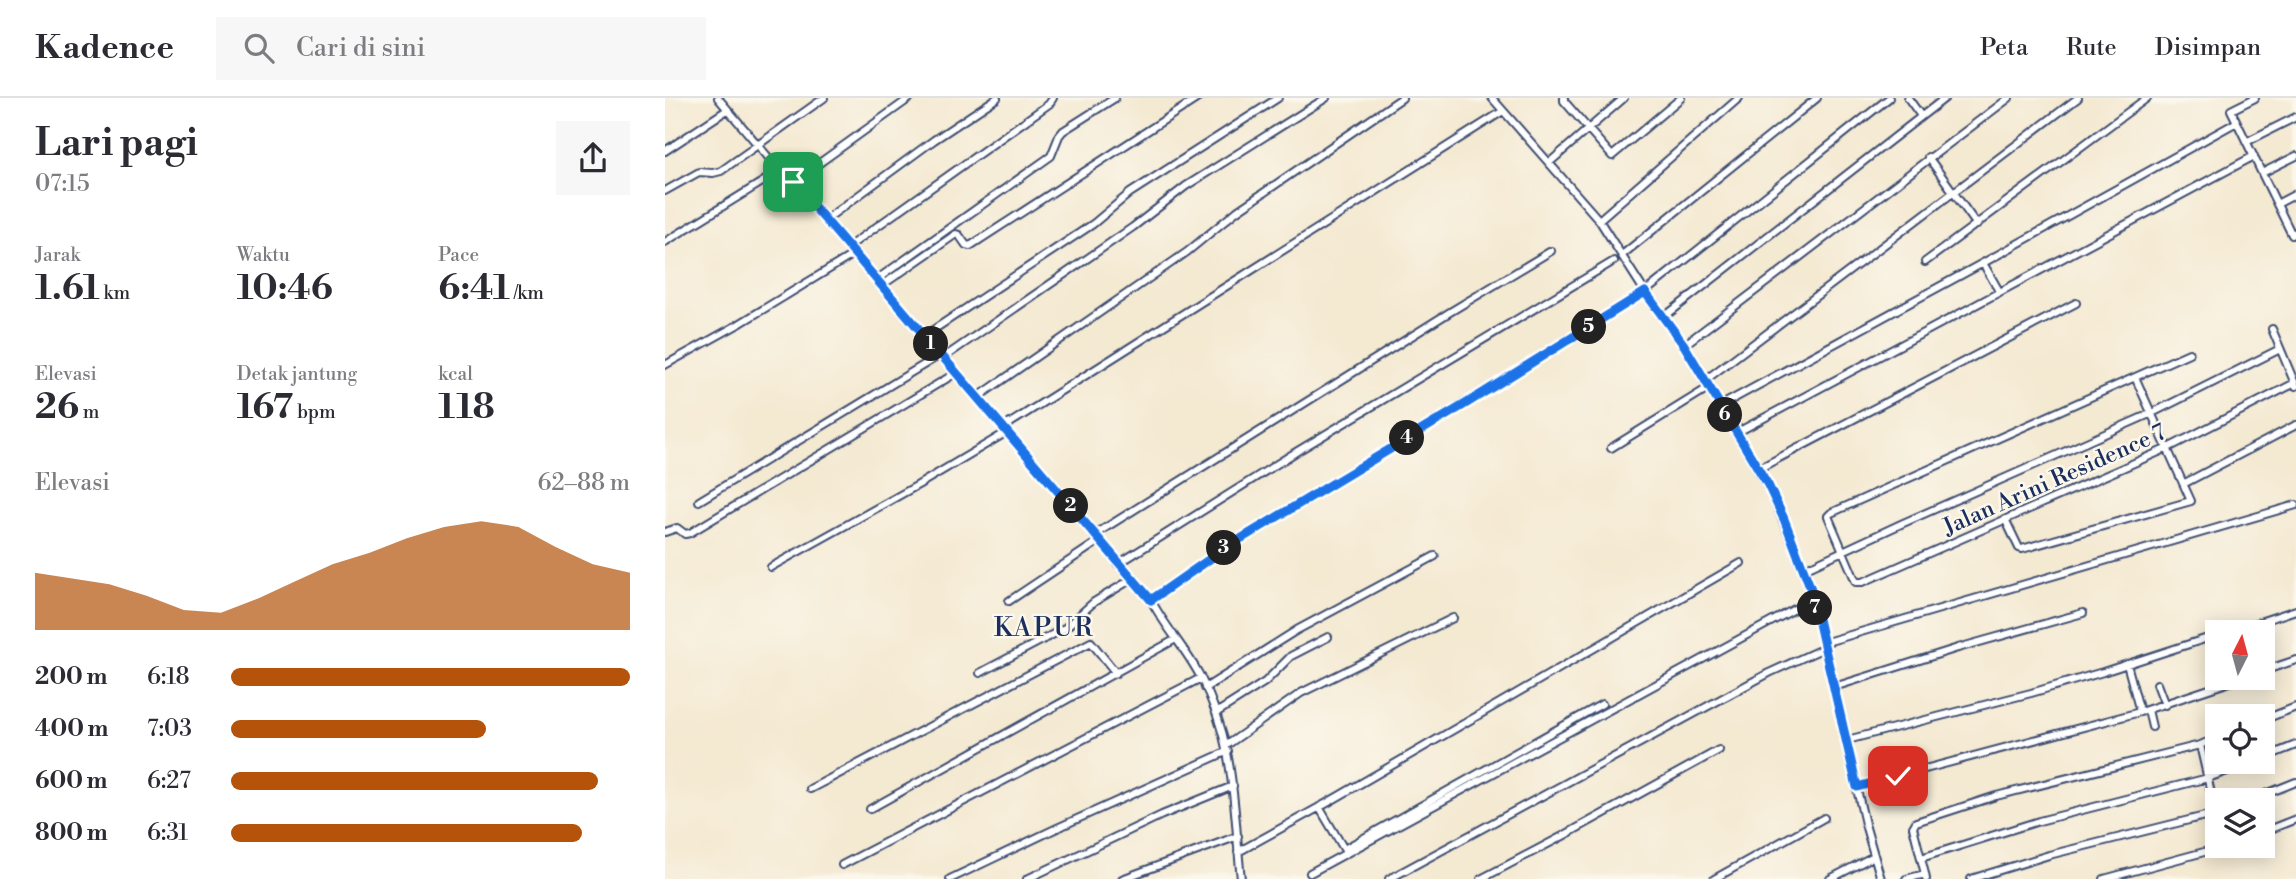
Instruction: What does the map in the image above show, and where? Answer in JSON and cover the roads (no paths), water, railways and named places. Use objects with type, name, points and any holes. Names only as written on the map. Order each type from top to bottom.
[{"type":"street","points":[[717,98],[780,171],[793,182],[1151,600],[1201,678],[1216,713],[1227,748],[1233,786],[1241,879]]},
{"type":"street","points":[[665,191],[699,172],[721,171],[824,98]]},
{"type":"street","points":[[793,182],[911,98]]},
{"type":"street","points":[[825,220],[904,161],[997,98]]},
{"type":"street","points":[[848,247],[1049,104],[1052,98]]},
{"type":"street","points":[[879,283],[1051,156],[1063,131],[1115,98]]},
{"type":"street","points":[[879,283],[954,235],[958,235],[970,246],[1198,98]]},
{"type":"street","points":[[924,336],[1093,224],[1130,193],[1278,98]]},
{"type":"street","points":[[699,501],[941,356],[1133,227],[1187,186],[1326,98]]},
{"type":"street","points":[[978,397],[1187,252],[1237,211],[1402,98]]},
{"type":"street","points":[[1492,98],[1599,220],[1645,292],[1684,345],[1784,519],[1813,599],[1881,879]]},
{"type":"street","points":[[1564,98],[1612,156],[1681,98]]},
{"type":"street","points":[[1550,162],[1624,98]]},
{"type":"street","points":[[1599,220],[1739,98]]},
{"type":"street","points":[[1622,255],[1818,98]]},
{"type":"street","points":[[1151,600],[1227,547],[1645,292],[1889,98]]},
{"type":"street","points":[[1908,98],[1920,116]]},
{"type":"street","points":[[1664,317],[1945,98]]},
{"type":"street","points":[[1684,345],[2009,98]]},
{"type":"street","points":[[1703,381],[2078,98]]},
{"type":"street","points":[[1925,262],[2147,98]]},
{"type":"street","points":[[2255,98],[2231,110],[2292,235],[2296,232]]},
{"type":"street","points":[[665,151],[727,110]]},
{"type":"street","points":[[771,567],[918,485],[1503,111]]},
{"type":"street","points":[[2246,142],[2296,117]]},
{"type":"street","points":[[1720,406],[2237,122]]},
{"type":"street","points":[[1736,433],[2253,156]]},
{"type":"street","points":[[2262,173],[2296,156]]},
{"type":"street","points":[[1928,158],[1977,225]]},
{"type":"street","points":[[665,242],[780,171]]},
{"type":"street","points":[[2277,204],[2296,194]]},
{"type":"street","points":[[1009,601],[1096,538],[1450,312],[1551,251]]},
{"type":"street","points":[[665,365],[748,319],[854,254]]},
{"type":"street","points":[[1118,564],[1296,452],[1614,261]]},
{"type":"street","points":[[1983,263],[1999,291]]},
{"type":"street","points":[[1758,470],[2076,303]]},
{"type":"street","points":[[2272,329],[2295,385]]},
{"type":"street","name":"Jalan Arini Residence 7","points":[[1804,569],[2152,413],[2280,349]]},
{"type":"street","name":"Jalan Arini Residence 7","points":[[2189,353],[1831,513],[1828,516],[1856,582],[1859,583],[2168,448],[2295,385]]},
{"type":"street","points":[[665,532],[677,527],[684,534],[690,533],[956,373]]},
{"type":"street","points":[[2005,520],[2022,550],[2191,501],[2135,377]]},
{"type":"street","points":[[1611,448],[1708,388]]},
{"type":"street","points":[[2185,483],[2296,425]]},
{"type":"street","points":[[1388,879],[1823,645],[2296,505]]},
{"type":"street","points":[[1205,688],[1297,630],[1435,556]]},
{"type":"street","points":[[1238,852],[1741,563]]},
{"type":"street","points":[[981,673],[1065,628],[1094,602],[1132,579]]},
{"type":"street","points":[[1310,873],[1813,599]]},
{"type":"street","points":[[2266,620],[2296,610]]},
{"type":"street","points":[[1834,687],[2083,613]]},
{"type":"street","points":[[950,879],[1227,748],[1301,693],[1453,618]]},
{"type":"street","points":[[1216,713],[1265,682],[1291,656],[1328,637]]},
{"type":"street","points":[[870,809],[1176,639]]},
{"type":"street","points":[[1847,740],[2031,693],[2205,639]]},
{"type":"street","points":[[810,789],[1091,642],[1116,673]]},
{"type":"street","points":[[2275,667],[2296,660]]},
{"type":"street","points":[[2127,664],[2152,727]]},
{"type":"street","points":[[842,865],[1201,678]]},
{"type":"street","points":[[2157,684],[2165,705]]},
{"type":"street","points":[[1857,787],[2144,711],[2208,690]]},
{"type":"street","points":[[1319,807],[1344,849],[1602,704]]},
{"type":"street","points":[[2275,715],[2296,707]]},
{"type":"street","points":[[1906,879],[1926,876],[1913,827],[1916,822],[1996,796],[2205,743]]},
{"type":"street","points":[[2200,745],[2210,788]]},
{"type":"street","points":[[2275,753],[2296,745]]},
{"type":"street","points":[[1481,879],[1719,750]]},
{"type":"street","points":[[1921,858],[2039,821],[2219,774]]},
{"type":"street","points":[[2275,790],[2296,782]]},
{"type":"street","points":[[1027,879],[1162,815],[1233,786]]},
{"type":"street","points":[[1714,879],[1825,818]]},
{"type":"street","points":[[1971,879],[2049,855],[2205,818]]},
{"type":"street","points":[[2275,827],[2296,819]]},
{"type":"street","points":[[1122,879],[1238,836]]},
{"type":"street","points":[[2104,879],[2205,852]]},
{"type":"street","points":[[1830,879],[1874,856]]},
{"type":"district","name":"KAPUR","points":[[1044,627]]}]
